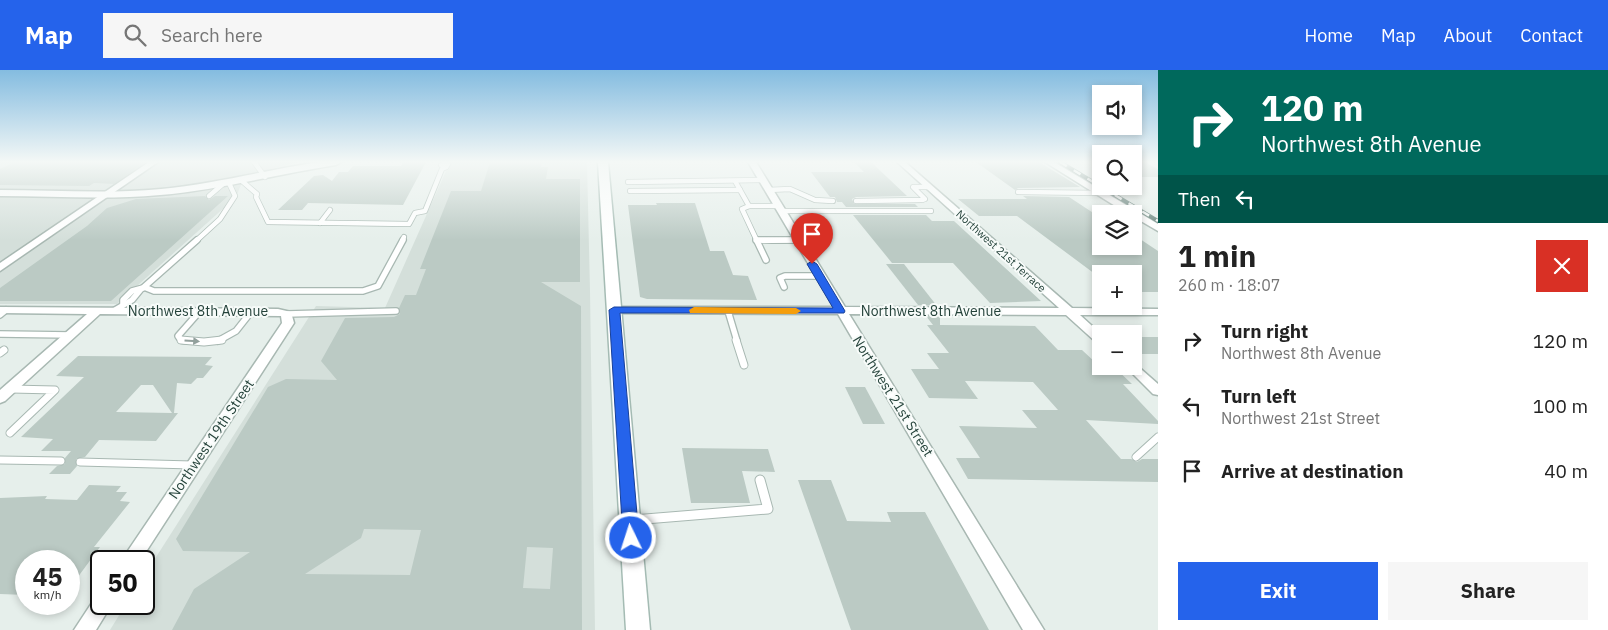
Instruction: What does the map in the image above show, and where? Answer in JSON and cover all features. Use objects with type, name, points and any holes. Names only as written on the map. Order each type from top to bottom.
[{"type":"main road","points":[[0,193],[110,193],[181,191],[199,188]]},
{"type":"main road","points":[[605,188],[638,630]]},
{"type":"street","points":[[0,268],[117,188]]},
{"type":"street","name":"Northwest 21st Street","points":[[767,188],[1034,630]]},
{"type":"street","name":"Northwest 21st Terrace","points":[[930,188],[1092,332]]},
{"type":"street","points":[[1103,195],[1158,228]]},
{"type":"street","name":"Northwest 8th Avenue","points":[[2,312],[119,308],[278,312],[287,314]]},
{"type":"street","points":[[0,398],[98,310]]},
{"type":"street","name":"Northwest 8th Avenue","points":[[614,310],[1158,312]]},
{"type":"street","name":"Northwest 19th Street","points":[[137,550],[288,324],[287,314]]},
{"type":"street","points":[[1141,375],[1158,390]]},
{"type":"street","points":[[84,630],[94,615]]},
{"type":"lane","points":[[209,196],[220,188]]},
{"type":"lane","points":[[119,308],[132,300],[142,288],[220,219],[235,196],[229,188]]},
{"type":"lane","points":[[249,188],[252,196],[256,197],[268,222],[409,224],[415,213],[424,211],[434,188]]},
{"type":"lane","points":[[785,188],[815,200],[833,201]]},
{"type":"lane","points":[[856,201],[925,199],[914,188]]},
{"type":"lane","points":[[630,191],[740,190],[749,206]]},
{"type":"lane","points":[[1018,192],[1092,193]]},
{"type":"lane","points":[[766,260],[742,209],[749,206],[931,211]]},
{"type":"lane","points":[[320,223],[330,210]]},
{"type":"lane","points":[[142,288],[154,291],[363,291],[378,286],[404,237]]},
{"type":"lane","points":[[757,241],[798,240]]},
{"type":"lane","points":[[784,287],[780,278],[784,276],[819,276]]},
{"type":"lane","points":[[200,311],[178,336],[180,340],[219,342],[227,339],[236,332],[251,312]]},
{"type":"lane","points":[[728,311],[744,365]]},
{"type":"lane","name":"Northwest 8th Avenue","points":[[287,314],[396,312]]},
{"type":"lane","points":[[0,334],[71,334]]},
{"type":"lane","points":[[10,433],[55,390],[11,389]]},
{"type":"lane","points":[[1136,457],[1158,437]]},
{"type":"lane","points":[[0,460],[61,461]]},
{"type":"lane","points":[[80,462],[194,465]]},
{"type":"lane","points":[[630,520],[768,509],[760,480]]},
{"type":"shaded area","points":[[0,188],[240,188],[236,197],[117,304],[0,304]]},
{"type":"shaded area","points":[[438,188],[588,188],[595,630],[110,630],[119,615],[155,615],[155,559],[316,306],[385,308]]},
{"type":"building","points":[[301,188],[412,188],[403,205],[308,203],[302,210],[278,210]]},
{"type":"building","points":[[482,188],[580,188],[580,282],[541,282],[581,306],[582,630],[172,630],[194,589],[250,552],[183,551],[176,539],[268,387],[286,379],[337,380],[321,361],[345,318],[394,317],[400,314],[399,308],[405,295],[416,295],[426,269],[420,269],[451,191],[481,191]],"holes":[[[364,529],[421,530],[410,575],[305,574],[361,538]],[[527,547],[553,548],[550,589],[523,588]]]},
{"type":"building","points":[[823,188],[899,188],[907,196],[856,197],[852,199],[854,204],[915,204],[918,207],[846,207],[842,202],[837,202],[835,197],[830,197]]},
{"type":"building","points":[[205,196],[209,200],[215,196],[228,196],[111,301],[0,301],[0,288],[87,226],[107,208],[136,199]]},
{"type":"building","points":[[1023,196],[1069,197],[1092,212],[1092,255],[1142,255],[1142,240],[1158,251],[1158,292],[1142,292],[1142,265],[1092,265],[1092,272],[1017,216],[979,216],[958,199],[1027,199]]},
{"type":"building","points":[[656,203],[695,203],[710,251],[724,251],[733,275],[748,276],[757,300],[647,299],[640,297],[628,205],[657,205]]},
{"type":"building","points":[[853,215],[926,215],[932,221],[954,221],[1041,301],[990,303],[953,263],[892,263]]},
{"type":"building","points":[[886,264],[904,264],[937,306],[918,305]]},
{"type":"building","points":[[926,316],[940,316],[940,325],[1035,326],[1058,350],[1082,350],[1092,359],[1092,375],[1122,375],[1132,384],[1123,384],[1158,421],[1158,424],[1086,420],[1121,459],[1131,459],[1137,462],[1142,459],[1158,459],[1158,482],[968,479],[956,458],[980,458],[959,426],[1037,428],[1022,410],[1058,410],[1033,382],[965,381],[978,399],[929,398],[911,369],[939,369],[927,353],[949,353],[927,325],[933,325]]},
{"type":"building","points":[[1142,337],[1158,337],[1158,354],[1142,354]]},
{"type":"building","points":[[78,356],[212,357],[205,365],[213,366],[203,378],[197,378],[191,384],[177,383],[174,413],[178,413],[156,441],[99,440],[85,457],[76,459],[77,466],[70,474],[49,474],[57,466],[65,464],[65,458],[71,451],[41,451],[53,439],[21,437],[84,377],[56,376]],"holes":[[[141,385],[153,385],[172,413],[116,412]]]},
{"type":"building","points":[[845,387],[865,387],[885,424],[863,424]]},
{"type":"building","points":[[682,448],[768,449],[775,472],[742,471],[750,503],[691,503]]},
{"type":"building","points":[[798,480],[831,480],[847,521],[891,522],[887,512],[925,512],[989,630],[851,630]]},
{"type":"building","points":[[89,485],[121,486],[116,492],[127,492],[120,501],[130,502],[94,547],[100,547],[98,550],[90,550],[90,561],[80,574],[80,550],[15,550],[15,595],[0,594],[0,498],[47,496],[45,499],[77,500]]},
{"type":"railway","points":[[1103,188],[1158,221]]},
{"type":"slow traffic","points":[[694,310],[796,311]]},
{"type":"route","points":[[631,538],[614,310],[840,311],[812,264]]}]
